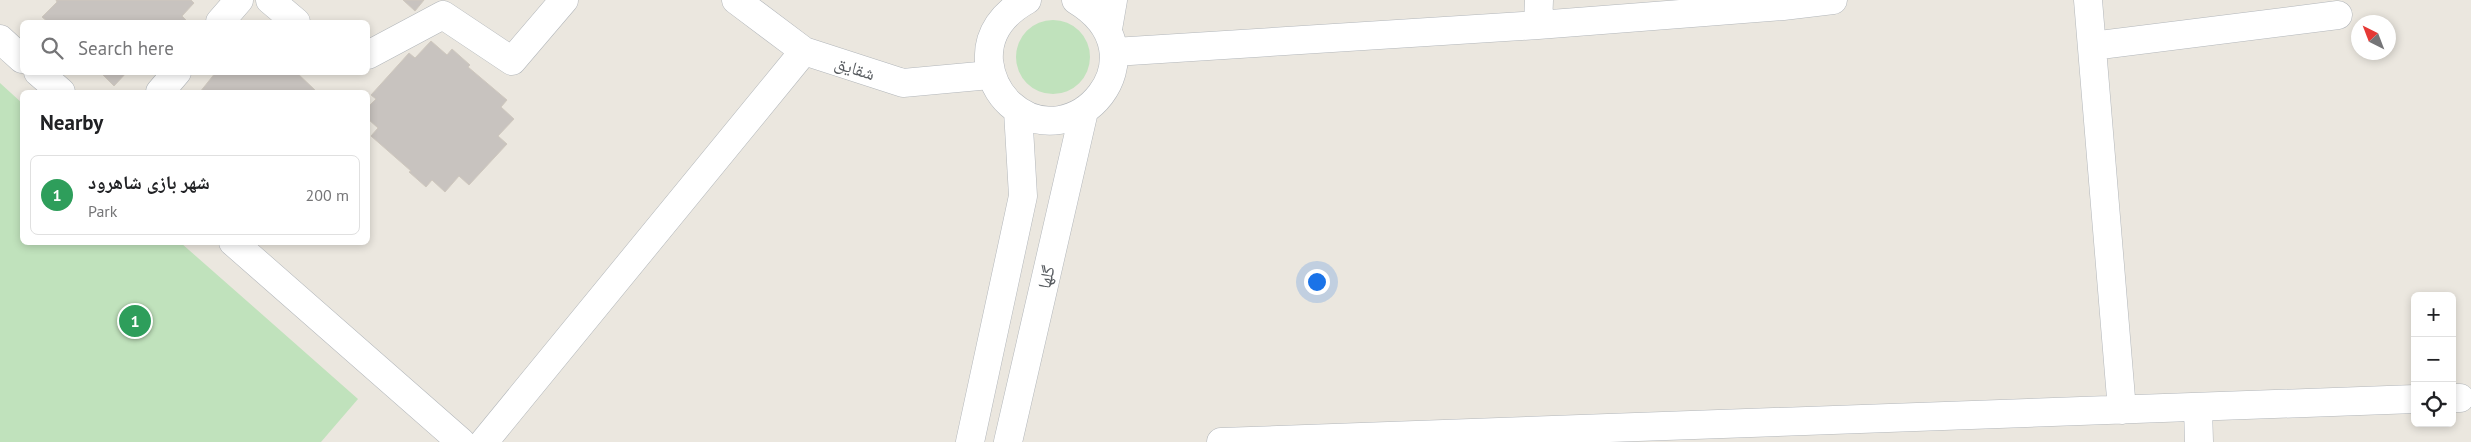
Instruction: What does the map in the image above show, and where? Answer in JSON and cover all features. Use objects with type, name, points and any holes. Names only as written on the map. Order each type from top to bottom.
[{"type":"street","points":[[222,20],[239,0]]},
{"type":"street","points":[[270,0],[294,20]]},
{"type":"street","points":[[370,55],[443,15],[512,61],[564,0]]},
{"type":"street","name":"شقایق","points":[[736,0],[804,51],[903,83],[990,75]]},
{"type":"street","points":[[1027,0],[1009,11],[995,29],[988,52],[990,75],[1001,96],[1018,111],[1039,120],[1063,119],[1084,111],[1101,96],[1112,75],[1113,0]]},
{"type":"street","points":[[1076,0],[1094,11],[1111,40]]},
{"type":"street","points":[[1111,40],[1539,13],[1832,0]]},
{"type":"street","points":[[2088,0],[2122,410]]},
{"type":"street","points":[[2092,46],[2338,15]]},
{"type":"street","points":[[0,39],[20,57]]},
{"type":"street","points":[[484,442],[804,51]]},
{"type":"street","points":[[41,75],[59,90]]},
{"type":"street","points":[[162,90],[174,75]]},
{"type":"street","points":[[970,442],[1023,196],[1018,111]]},
{"type":"street","name":"گلها","points":[[1008,442],[1084,111]]},
{"type":"street","points":[[236,245],[462,442]]},
{"type":"street","points":[[1221,442],[2411,399]]},
{"type":"street","points":[[2198,408],[2199,442]]},
{"type":"green space","points":[[1053,20],[1074,26],[1084,36],[1090,57],[1084,78],[1074,88],[1053,94],[1032,88],[1022,78],[1016,57],[1022,36],[1032,26]]},
{"type":"green space","points":[[0,83],[20,101],[20,245],[183,245],[358,399],[321,442],[0,442]]},
{"type":"building","points":[[56,0],[191,0],[194,3],[182,16],[186,20],[46,20],[42,17],[57,2]]},
{"type":"building","points":[[403,0],[424,0],[415,11]]},
{"type":"building","points":[[431,41],[447,55],[452,49],[470,65],[468,67],[507,100],[501,107],[514,119],[498,136],[507,144],[469,185],[459,176],[445,192],[432,180],[426,187],[409,172],[411,171],[371,136],[378,128],[370,121],[370,105],[376,99],[371,95],[409,53],[415,58]]},
{"type":"building","points":[[103,75],[124,75],[114,86]]},
{"type":"building","points":[[214,75],[299,75],[315,90],[202,90]]},
{"type":"place","name":"شهر بازی شاهرود","points":[[135,321]]}]
